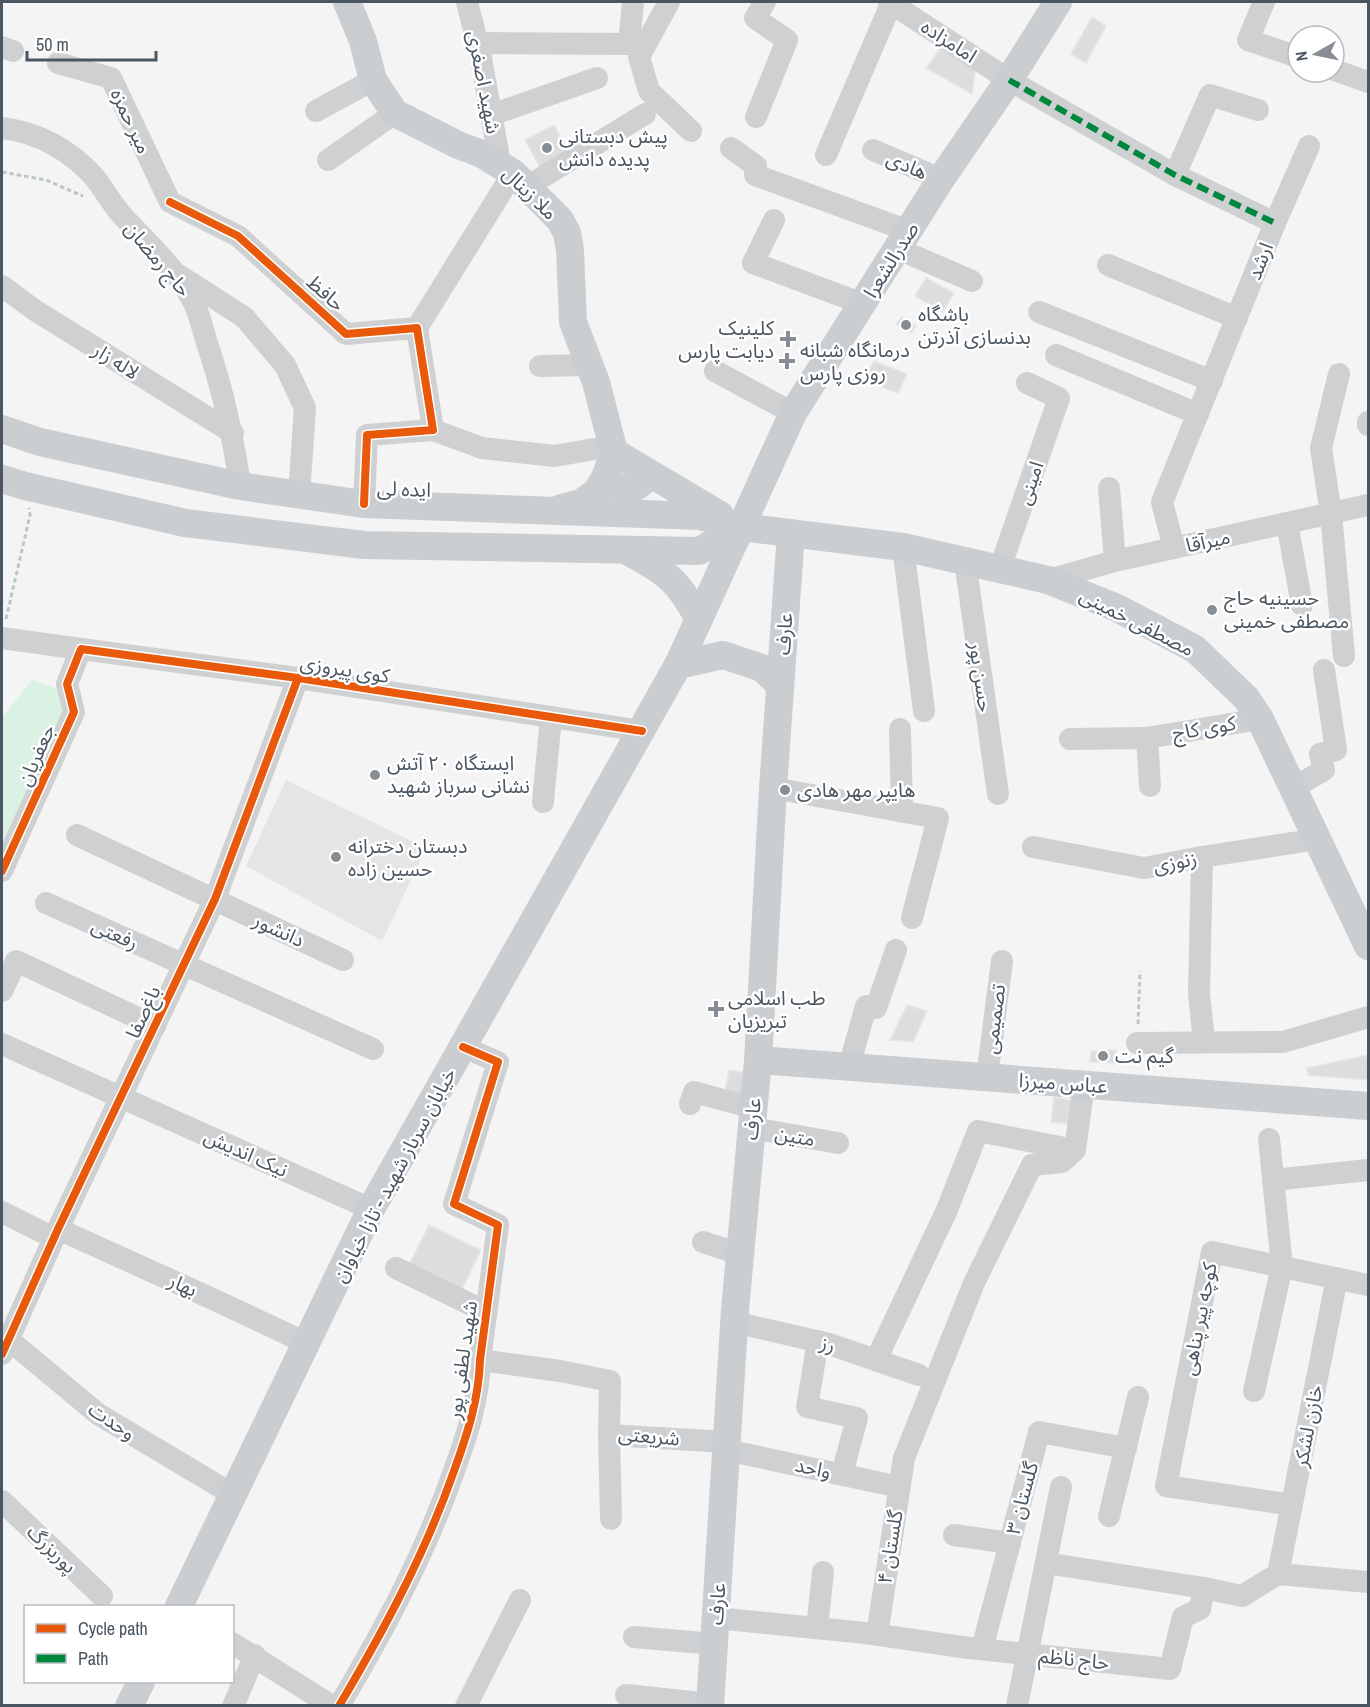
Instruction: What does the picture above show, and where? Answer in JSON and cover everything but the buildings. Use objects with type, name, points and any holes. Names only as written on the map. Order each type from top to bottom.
[{"type":"main road","name":"ملا زینال","points":[[347,2],[363,41],[373,80],[395,113],[514,174],[560,220],[567,233],[570,250],[573,322],[596,382],[604,459]]},
{"type":"main road","name":"صدرالشعرا","points":[[740,527],[793,413],[904,240],[940,179],[1009,80],[1058,2]]},
{"type":"main road","name":"ایده لى","points":[[2,429],[40,442],[240,486],[364,504],[700,516],[740,527]]},
{"type":"main road","points":[[13,482],[185,523],[363,545],[699,551],[740,527],[650,474],[604,459],[596,492],[581,503],[549,511]]},
{"type":"main road","name":"مصطفی خمینی","points":[[740,527],[903,548],[1048,580],[1117,608],[1195,649],[1246,698],[1260,718],[1368,946]]},
{"type":"main road","name":"خیابان سرباز شهید - تازا خیاوان","points":[[178,1605],[371,1209],[678,665],[740,527]]},
{"type":"main road","name":"عارف","points":[[710,1705],[734,1322],[758,1060],[773,788],[791,533]]},
{"type":"main road","points":[[627,551],[660,568],[672,578],[685,593],[698,618]]},
{"type":"main road","points":[[678,665],[723,655],[762,668],[780,685]]},
{"type":"main road","name":"عباس میرزا","points":[[758,1060],[1368,1106]]},
{"type":"main road","points":[[129,1706],[140,1683]]},
{"type":"street","name":"شهید اصغری","points":[[467,2],[478,43],[490,115],[514,174]]},
{"type":"street","points":[[478,43],[628,44],[633,2]]},
{"type":"street","points":[[669,2],[639,57],[649,91],[692,131]]},
{"type":"street","points":[[756,117],[788,40],[755,18],[765,2]]},
{"type":"street","points":[[1264,2],[1248,40],[1286,53]]},
{"type":"street","points":[[826,155],[890,3]]},
{"type":"street","name":"امامزاده","points":[[890,3],[1009,80]]},
{"type":"street","name":"میر حمزه","points":[[58,63],[111,78],[170,202]]},
{"type":"street","points":[[1346,74],[1368,82]]},
{"type":"street","points":[[490,115],[597,78]]},
{"type":"street","points":[[316,111],[373,80]]},
{"type":"street","name":"ارشد","points":[[1009,80],[1175,175],[1275,223],[1162,502],[1174,548]]},
{"type":"street","points":[[1175,175],[1210,95],[1258,110]]},
{"type":"street","points":[[328,160],[395,113]]},
{"type":"street","points":[[433,430],[417,328],[514,174],[645,114]]},
{"type":"street","name":"حاج رمضان","points":[[2,128],[34,135],[56,146],[79,162],[96,180],[118,211],[174,272],[193,301],[221,383],[233,433],[240,486]]},
{"type":"street","points":[[1275,223],[1309,146]]},
{"type":"street","points":[[731,148],[756,166],[755,175],[904,240],[972,281]]},
{"type":"street","name":"هادی","points":[[873,150],[940,179]]},
{"type":"street","name":"حافظ","points":[[170,202],[238,236],[346,334],[417,328]]},
{"type":"street","points":[[774,220],[753,263],[863,304]]},
{"type":"street","points":[[1108,265],[1237,318]]},
{"type":"street","points":[[174,272],[244,317],[285,365],[306,408],[299,495]]},
{"type":"street","name":"لاله زار","points":[[2,286],[36,311],[233,433]]},
{"type":"street","points":[[1039,312],[1212,381]]},
{"type":"street","points":[[1056,355],[1198,414]]},
{"type":"street","points":[[540,366],[589,365]]},
{"type":"street","points":[[715,371],[793,413]]},
{"type":"street","points":[[1339,374],[1321,448],[1331,514],[1344,656]]},
{"type":"street","name":"امینی","points":[[1000,568],[1059,398],[1027,384]]},
{"type":"street","points":[[364,504],[368,435],[433,430],[482,448],[604,459]]},
{"type":"street","points":[[1109,488],[1115,561]]},
{"type":"street","name":"میرآقا","points":[[1048,580],[1115,561],[1368,505]]},
{"type":"street","points":[[1287,523],[1302,605]]},
{"type":"street","points":[[903,548],[924,711]]},
{"type":"street","name":"حسن پور","points":[[964,561],[998,794]]},
{"type":"street","name":"کوی پیروزی","points":[[3,632],[81,649],[298,678],[642,731]]},
{"type":"street","name":"جعفریان","points":[[2,871],[74,712],[67,684],[81,649]]},
{"type":"street","points":[[1293,788],[1324,770],[1320,754],[1336,750],[1324,670]]},
{"type":"street","name":"باغ‌صفا","points":[[4,1343],[215,899],[298,678]]},
{"type":"street","points":[[543,802],[551,717]]},
{"type":"street","name":"کوی کاج","points":[[1070,739],[1147,738],[1260,718]]},
{"type":"street","points":[[900,729],[902,812]]},
{"type":"street","name":"کوی کاج","points":[[1147,738],[1150,786]]},
{"type":"street","points":[[773,788],[938,818],[912,918]]},
{"type":"street","name":"دانشور","points":[[77,835],[343,960]]},
{"type":"street","name":"زنوزی","points":[[1033,847],[1144,868],[1318,839]]},
{"type":"street","points":[[1202,857],[1199,994],[1204,1042]]},
{"type":"street","name":"رفعتی","points":[[45,903],[373,1049]]},
{"type":"street","points":[[849,1067],[866,1006],[876,1008],[896,950]]},
{"type":"street","name":"تصمیمی","points":[[987,1077],[1002,960]]},
{"type":"street","points":[[2,991],[16,961],[155,1026]]},
{"type":"street","points":[[1137,1043],[1283,1042],[1368,1017]]},
{"type":"street","name":"نیک اندیش","points":[[2,1044],[371,1209]]},
{"type":"street","name":"شهید لطفی پور","points":[[339,1706],[373,1648],[426,1543],[468,1432],[479,1381],[498,1225],[454,1204],[498,1062],[463,1047]]},
{"type":"street","points":[[926,1378],[1032,1165],[1062,1162],[1075,1150],[1084,1084]]},
{"type":"street","name":"متین","points":[[690,1104],[694,1092],[753,1118],[838,1143]]},
{"type":"street","points":[[876,1360],[946,1212],[978,1131],[1075,1150]]},
{"type":"street","points":[[1254,1391],[1282,1266],[1269,1139]]},
{"type":"street","points":[[1273,1180],[1368,1170]]},
{"type":"street","name":"بهار","points":[[2,1212],[217,1301],[306,1343]]},
{"type":"street","points":[[703,1242],[740,1254]]},
{"type":"street","name":"کوچه پیر پناهی","points":[[1292,1505],[1166,1486],[1212,1252],[1368,1285]]},
{"type":"street","points":[[396,1268],[486,1312]]},
{"type":"street","name":"خازن لشکر","points":[[1278,1574],[1337,1278]]},
{"type":"street","name":"رز","points":[[734,1322],[818,1341],[926,1378]]},
{"type":"street","points":[[818,1341],[807,1407],[857,1418],[842,1474]]},
{"type":"street","name":"وحدت","points":[[4,1343],[98,1414],[232,1494]]},
{"type":"street","name":"شریعتی","points":[[480,1360],[560,1371],[610,1381],[609,1435],[726,1446]]},
{"type":"street","name":"گلستان ۴","points":[[877,1635],[904,1458],[926,1378]]},
{"type":"street","points":[[1108,1515],[1138,1397]]},
{"type":"street","name":"گلستان ۳","points":[[982,1649],[1039,1432],[1126,1448]]},
{"type":"street","points":[[609,1435],[611,1519]]},
{"type":"street","name":"واحد","points":[[726,1446],[900,1487]]},
{"type":"street","points":[[1017,1706],[1060,1487]]},
{"type":"street","name":"پوربزرگ","points":[[2,1501],[102,1596]]},
{"type":"street","points":[[954,1535],[1010,1543]]},
{"type":"street","points":[[1046,1563],[1242,1596],[1278,1574],[1368,1582]]},
{"type":"street","points":[[817,1628],[823,1572]]},
{"type":"street","name":"حاج ناظم","points":[[634,1637],[715,1631],[817,1628],[982,1649],[1170,1669],[1183,1617],[1200,1609],[1204,1588]]},
{"type":"street","points":[[466,1706],[520,1600]]},
{"type":"street","points":[[234,1643],[255,1655],[301,1696],[332,1706]]},
{"type":"street","points":[[233,1706],[255,1655]]},
{"type":"street","points":[[626,1695],[710,1705]]},
{"type":"path","points":[[2,172],[46,180],[87,198]]},
{"type":"path","points":[[3,632],[30,515],[13,482]]},
{"type":"shaded area","name":"دبستان دخترانه حسین زاده","points":[[286,780],[426,848],[382,941],[246,866]]},
{"type":"green space","points":[[32,680],[59,689],[64,708],[2,847],[2,718]]},
{"type":"marked path","points":[[1009,80],[1175,175],[1275,223]]},
{"type":"cycle path","points":[[170,202],[238,236],[346,334],[417,328],[433,430],[367,435],[364,504]]},
{"type":"cycle path","points":[[2,871],[74,712],[67,684],[81,649],[298,678],[642,731]]},
{"type":"cycle path","points":[[2,1354],[58,1229],[215,899],[298,678]]},
{"type":"cycle path","points":[[339,1706],[388,1620],[417,1562],[443,1502],[475,1403],[498,1225],[454,1204],[498,1062],[463,1047]]},
{"type":"place","name":"پیش دبستانی پدیده دانش","points":[[547,148]]},
{"type":"place","name":"باشگاه بدنسازی آذرتن","points":[[906,325]]},
{"type":"place","name":"کلینیک دیابت پارس","points":[[788,339]]},
{"type":"place","name":"درمانگاه شبانه روزی پارس","points":[[787,361]]},
{"type":"place","name":"حسینیه حاج مصطفی خمینی","points":[[1212,610]]},
{"type":"place","name":"ایستگاه ۲۰ آتش نشانی سرباز شهید","points":[[375,775]]},
{"type":"place","name":"هایپر مهر هادی","points":[[785,790]]},
{"type":"place","name":"دبستان دخترانه حسین زاده","points":[[336,857]]},
{"type":"place","name":"طب اسلامی تبریزیان","points":[[716,1009]]},
{"type":"place","name":"گیم نت","points":[[1103,1056]]}]
